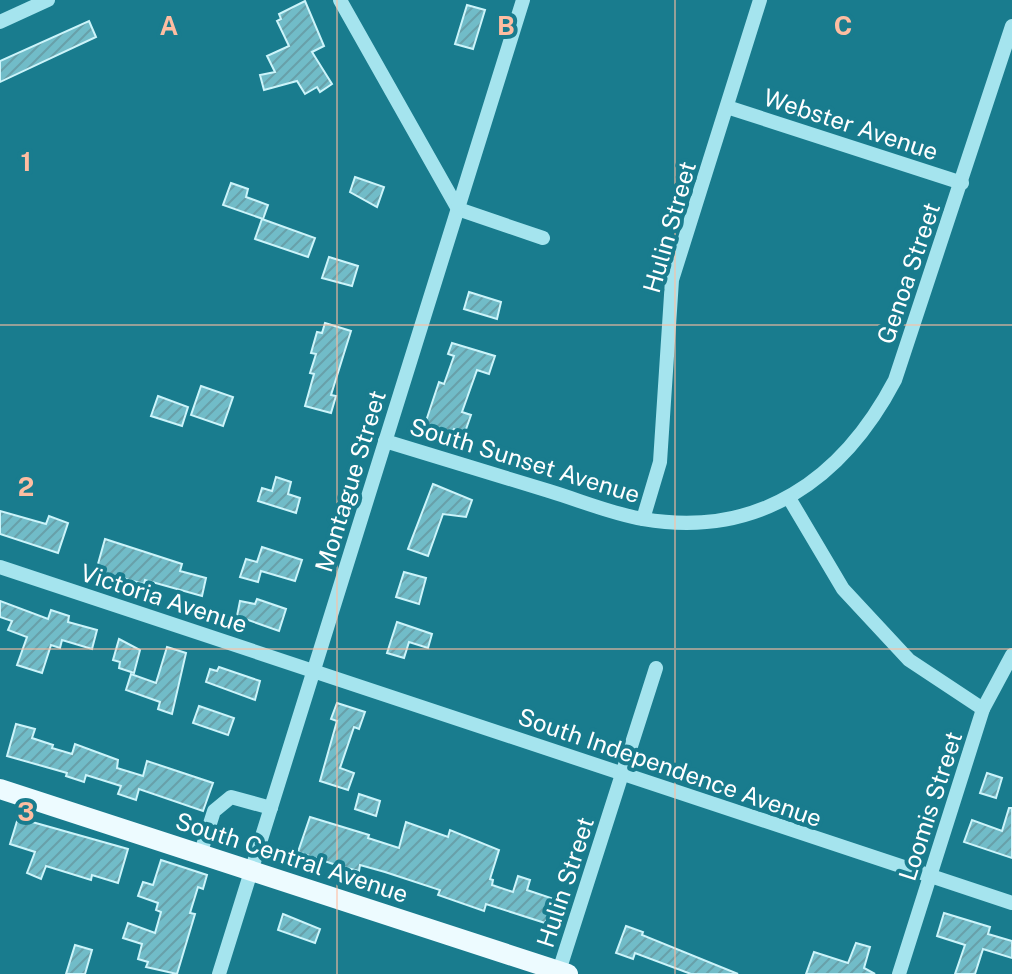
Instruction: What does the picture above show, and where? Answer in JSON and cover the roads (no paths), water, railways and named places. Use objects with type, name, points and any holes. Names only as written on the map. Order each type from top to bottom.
[{"type":"main road","name":"South Central Avenue","points":[[0,789],[564,973]]},
{"type":"street","points":[[0,22],[48,0]]},
{"type":"street","points":[[340,0],[458,209],[543,238]]},
{"type":"street","name":"Montague Street","points":[[219,974],[523,0]]},
{"type":"street","name":"Hulin Street","points":[[643,519],[660,462],[672,280],[760,0]]},
{"type":"street","name":"Genoa Street","points":[[789,498],[820,478],[846,454],[875,418],[895,380],[1012,26]]},
{"type":"street","name":"Webster Avenue","points":[[727,107],[962,183]]},
{"type":"street","name":"South Sunset Avenue","points":[[385,441],[643,519],[718,522],[789,498]]},
{"type":"street","points":[[789,498],[843,589],[909,660],[983,709]]},
{"type":"street","name":"Victoria Avenue","points":[[0,567],[313,671]]},
{"type":"street","name":"Loomis Street","points":[[899,974],[983,709],[1012,655]]},
{"type":"street","name":"Hulin Street","points":[[564,973],[656,668]]},
{"type":"street","name":"South Independence Avenue","points":[[313,671],[1012,903]]},
{"type":"street","points":[[200,855],[214,811],[231,797],[271,808]]}]
